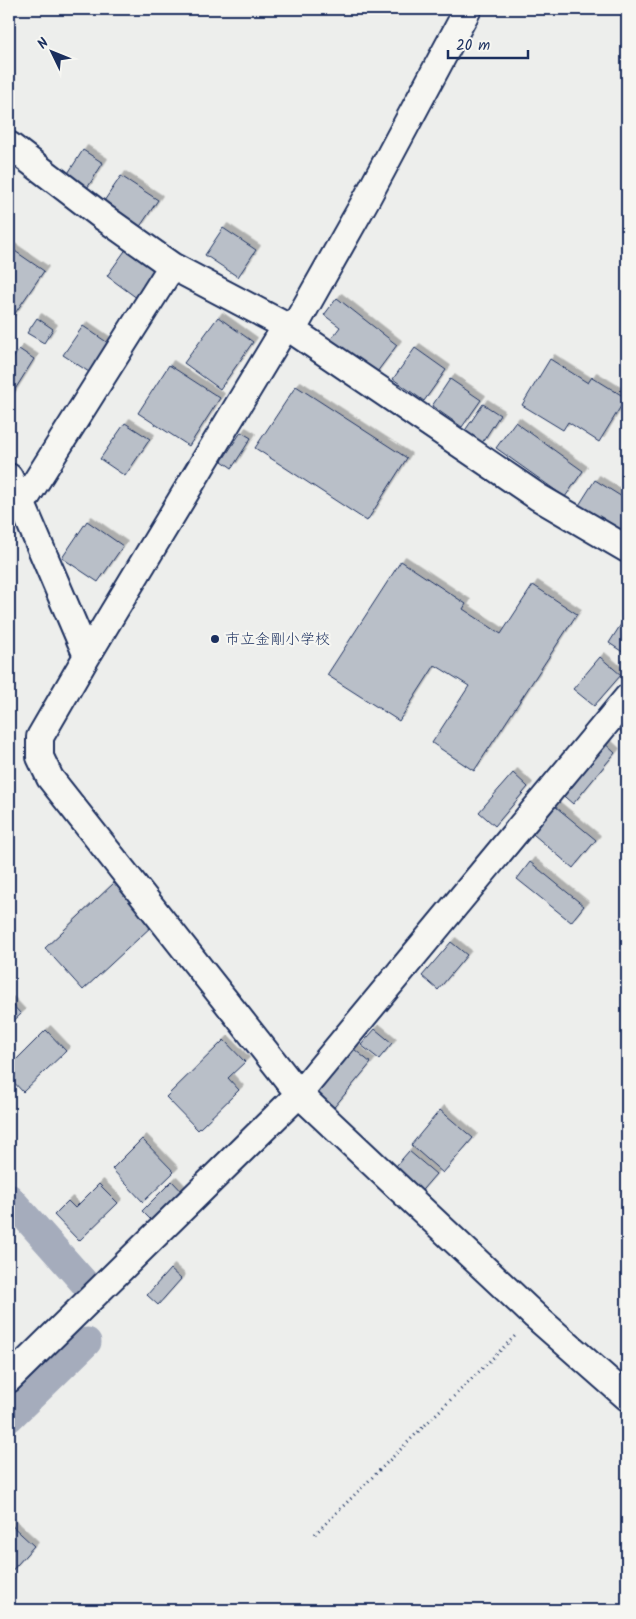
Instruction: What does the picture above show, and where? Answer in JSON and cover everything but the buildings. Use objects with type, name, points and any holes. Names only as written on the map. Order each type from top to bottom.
[{"type":"street","points":[[468,9],[367,198],[87,656],[40,737],[40,757],[50,778],[299,1094],[535,1316],[627,1397]]},
{"type":"street","points":[[9,145],[103,217],[172,266],[289,328],[538,497],[627,549]]},
{"type":"street","points":[[22,504],[172,266]]},
{"type":"street","points":[[9,477],[87,656]]},
{"type":"street","points":[[9,1379],[299,1094],[627,698]]},
{"type":"path","points":[[315,1534],[535,1316]]},
{"type":"waterway","points":[[9,1198],[88,1287]]},
{"type":"waterway","points":[[9,1418],[87,1342]]},
{"type":"place","name":"市立金剛小学校","points":[[215,639]]}]
